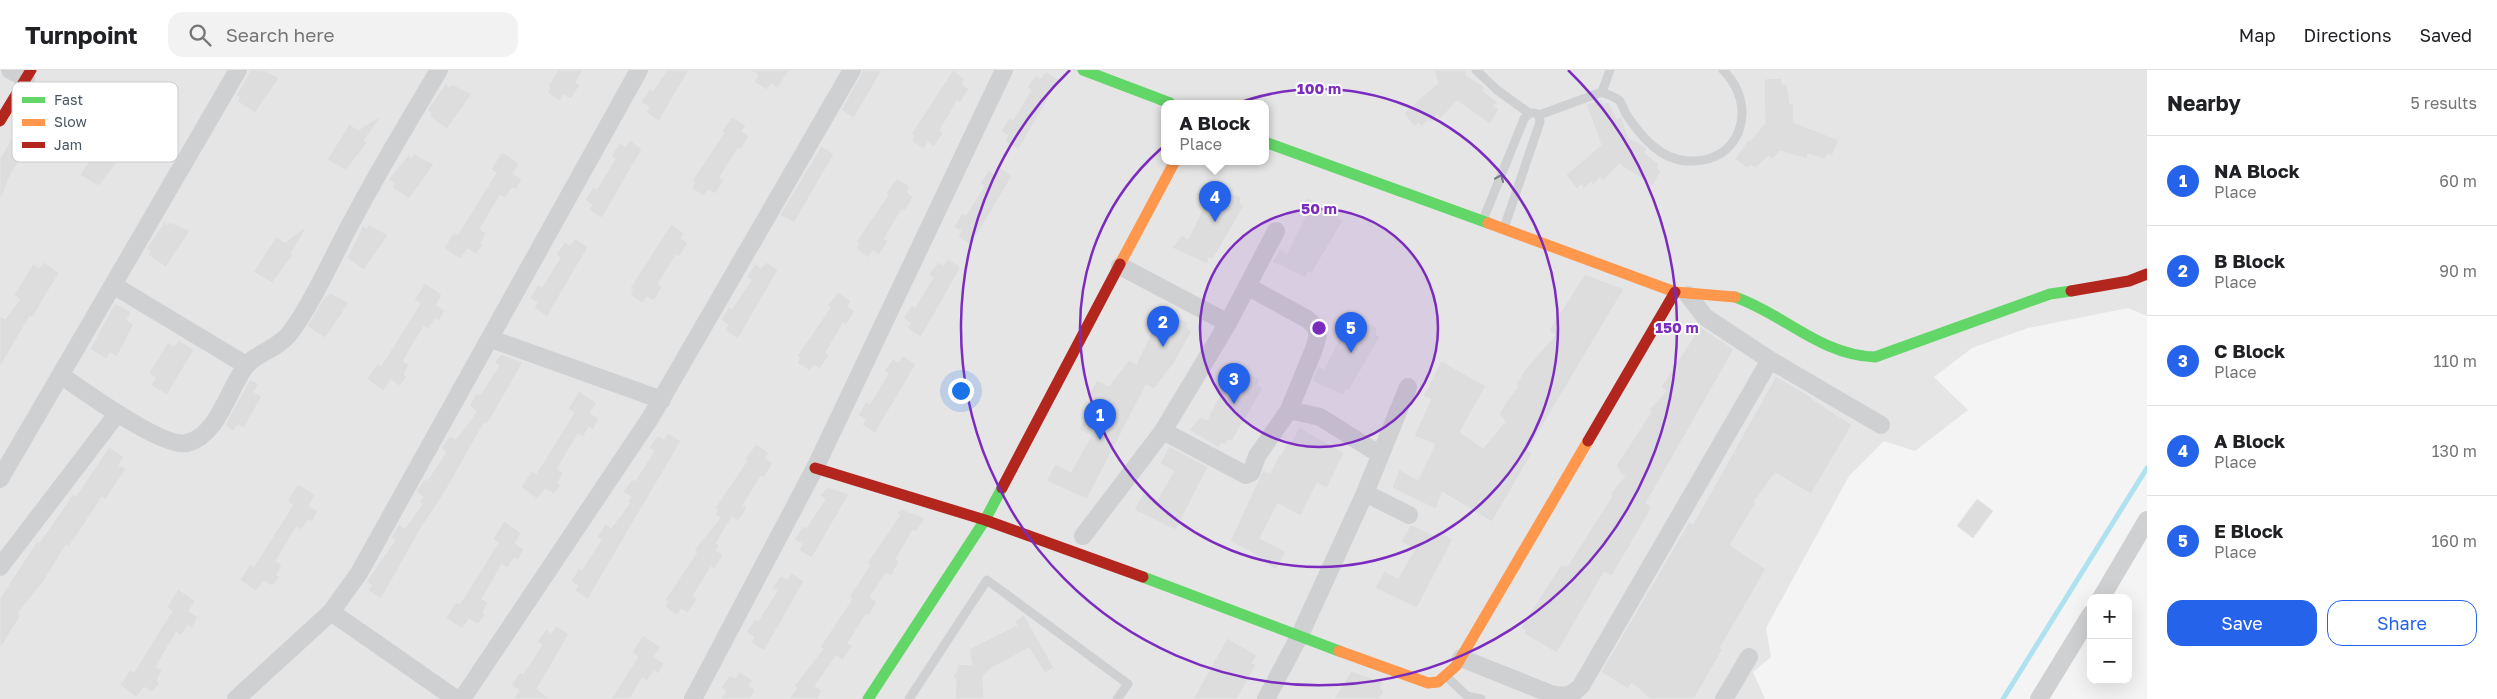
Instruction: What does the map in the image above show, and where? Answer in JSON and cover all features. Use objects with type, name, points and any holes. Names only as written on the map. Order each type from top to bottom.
[{"type":"street","points":[[10,70],[28,74]]},
{"type":"street","points":[[0,479],[62,376],[238,70]]},
{"type":"street","points":[[62,376],[117,414],[173,442],[186,444],[202,435],[215,420],[246,365],[278,346],[298,321],[354,215],[439,70]]},
{"type":"street","points":[[236,699],[331,612],[359,573],[491,339],[639,70]]},
{"type":"street","points":[[462,699],[662,400],[852,70]]},
{"type":"street","points":[[693,699],[815,468],[1004,70]]},
{"type":"street","points":[[1083,70],[1162,100]]},
{"type":"street","points":[[0,121],[12,101]]},
{"type":"street","points":[[1269,143],[1503,231],[1682,293],[1707,292],[1745,300],[1828,346],[1849,356],[1862,358],[1875,357],[2050,294],[2129,281],[2147,274]]},
{"type":"street","points":[[868,699],[985,520],[1173,165]]},
{"type":"street","points":[[1083,536],[1164,431],[1228,323],[1276,231]]},
{"type":"street","points":[[1120,266],[1228,323]]},
{"type":"street","points":[[113,285],[246,365]]},
{"type":"street","points":[[1164,431],[1246,475],[1251,473],[1257,456],[1289,410],[1318,335],[1315,326],[1307,319],[1248,286]]},
{"type":"street","points":[[1682,293],[1705,317],[1770,360],[1881,425]]},
{"type":"street","points":[[1429,699],[1442,679],[1461,658],[1682,293]]},
{"type":"street","points":[[491,339],[662,400]]},
{"type":"street","points":[[1461,658],[1551,694],[1576,697],[1770,360]]},
{"type":"street","points":[[1266,699],[1299,637],[1365,493],[1379,454],[1408,387]]},
{"type":"street","points":[[1289,410],[1320,417],[1379,454]]},
{"type":"street","points":[[0,567],[117,414]]},
{"type":"street","points":[[815,468],[985,520],[1428,683],[1442,679]]},
{"type":"street","points":[[1365,493],[1409,515]]},
{"type":"street","points":[[2103,594],[2147,520]]},
{"type":"street","points":[[331,612],[456,699]]},
{"type":"street","points":[[2038,699],[2087,620]]},
{"type":"street","points":[[1724,699],[1750,657]]},
{"type":"lane","points":[[1476,70],[1497,90],[1529,113]]},
{"type":"lane","points":[[1602,92],[1610,70]]},
{"type":"lane","points":[[1539,116],[1602,92],[1618,100],[1647,141],[1659,151],[1673,158],[1688,161],[1707,159],[1723,153],[1738,134],[1744,120],[1737,87],[1723,70]]},
{"type":"lane","points":[[1482,223],[1524,119],[1529,113],[1535,112],[1539,116],[1540,122],[1503,231]]},
{"type":"lane","points":[[909,699],[987,580],[1128,684],[1117,699]]},
{"type":"lane","points":[[1442,679],[1466,697],[1481,699]]},
{"type":"shaded area","points":[[0,70],[2147,70],[2147,316],[2128,308],[2028,328],[1972,348],[1934,377],[1968,410],[1915,451],[1884,441],[1849,476],[1766,628],[1771,657],[1753,672],[1765,699],[0,699]]},
{"type":"building","points":[[251,70],[264,70],[279,78],[255,113],[237,101],[239,97],[236,95]]},
{"type":"building","points":[[558,70],[583,70],[576,82],[580,85],[571,99],[564,95],[560,101],[547,93],[550,88],[548,86]]},
{"type":"building","points":[[667,70],[689,70],[659,121],[646,112],[649,107],[641,102],[650,89],[653,91]]},
{"type":"building","points":[[750,70],[789,70],[778,88],[771,84],[767,90],[754,82],[758,75]]},
{"type":"building","points":[[863,70],[882,70],[854,118],[841,110]]},
{"type":"building","points":[[953,70],[965,79],[962,84],[969,89],[960,103],[957,101],[940,130],[943,133],[934,147],[928,142],[924,149],[911,141],[914,136],[911,134]]},
{"type":"building","points":[[1434,70],[1465,70],[1467,76],[1485,87],[1483,91],[1497,102],[1494,106],[1499,109],[1490,124],[1457,101],[1440,119],[1437,115],[1430,123],[1429,120],[1421,127],[1419,123],[1414,127],[1404,113],[1438,83]]},
{"type":"building","points":[[1046,72],[1059,80],[1018,150],[1005,141],[1008,136],[1001,131],[1009,118],[1013,120],[1031,90],[1027,87],[1036,75],[1041,78]]},
{"type":"building","points":[[1782,78],[1782,84],[1787,84],[1790,104],[1794,104],[1793,122],[1839,140],[1832,156],[1828,154],[1825,159],[1808,154],[1807,159],[1780,151],[1772,159],[1769,156],[1755,168],[1751,165],[1747,168],[1735,159],[1748,140],[1750,141],[1765,123],[1764,79]]},
{"type":"building","points":[[446,83],[449,87],[452,84],[472,94],[447,129],[430,117],[431,113],[427,110]]},
{"type":"building","points":[[1601,99],[1603,103],[1609,102],[1617,119],[1621,117],[1629,138],[1644,146],[1647,149],[1645,153],[1659,164],[1657,168],[1661,171],[1653,186],[1619,164],[1603,181],[1600,177],[1593,185],[1591,182],[1584,189],[1581,185],[1577,189],[1566,175],[1601,145],[1586,104]]},
{"type":"building","points":[[382,115],[364,141],[367,143],[346,170],[327,160],[349,124],[358,130]]},
{"type":"building","points":[[732,117],[746,126],[742,131],[749,136],[741,150],[738,148],[720,177],[724,180],[715,194],[708,190],[704,196],[691,188],[695,183],[692,181],[724,133],[722,131]]},
{"type":"building","points":[[12,138],[12,162],[19,162],[12,172],[0,201],[0,158]]},
{"type":"building","points":[[630,140],[642,149],[602,218],[589,210],[592,205],[585,200],[593,187],[597,189],[615,159],[611,156],[620,143],[625,147]]},
{"type":"building","points":[[821,146],[834,154],[794,223],[780,215]]},
{"type":"building","points":[[502,152],[519,163],[513,174],[522,179],[516,190],[512,188],[505,198],[500,195],[480,229],[486,233],[481,243],[483,245],[476,254],[468,249],[460,259],[444,248],[454,232],[458,234],[496,173],[491,169]]},
{"type":"building","points":[[409,154],[411,158],[414,154],[434,164],[409,199],[392,187],[394,183],[388,180]]},
{"type":"building","points":[[89,162],[117,162],[99,186],[80,175]]},
{"type":"building","points":[[999,167],[1012,176],[971,245],[958,237],[961,231],[954,227],[962,213],[966,215],[984,186],[980,183],[989,170],[994,174]]},
{"type":"building","points":[[897,178],[910,187],[907,192],[913,197],[905,211],[902,209],[884,239],[888,241],[879,255],[873,251],[868,258],[856,249],[859,244],[856,242],[888,195],[886,193]]},
{"type":"building","points":[[1207,184],[1241,197],[1240,203],[1244,206],[1213,259],[1209,258],[1207,264],[1172,248],[1182,235],[1188,239],[1207,201],[1200,197]]},
{"type":"building","points":[[1306,198],[1340,211],[1339,218],[1343,221],[1312,273],[1308,272],[1305,278],[1272,262],[1280,249],[1287,253],[1306,215],[1299,211]]},
{"type":"building","points":[[165,221],[167,225],[170,222],[190,231],[166,267],[148,255],[150,251],[146,249]]},
{"type":"building","points":[[671,224],[684,233],[681,238],[688,243],[679,257],[676,255],[658,284],[662,287],[654,301],[647,297],[642,303],[630,295],[633,290],[630,288]]},
{"type":"building","points":[[363,225],[366,229],[369,225],[388,235],[364,270],[347,258]]},
{"type":"building","points":[[307,226],[291,254],[293,255],[272,283],[253,272],[276,237],[285,242]]},
{"type":"building","points":[[575,239],[588,247],[547,317],[534,308],[537,303],[530,298],[538,285],[542,287],[560,258],[556,254],[565,242],[570,245]]},
{"type":"building","points":[[948,259],[961,267],[921,337],[907,328],[911,323],[903,318],[912,305],[915,307],[933,278],[929,274],[938,262],[943,265]]},
{"type":"building","points":[[44,262],[59,273],[32,318],[30,316],[0,367],[0,316],[5,319],[20,299],[14,295],[33,264],[39,268]]},
{"type":"building","points":[[766,262],[778,270],[738,339],[725,330],[728,325],[721,320],[729,307],[732,309],[751,280],[747,277],[755,264],[761,268]]},
{"type":"building","points":[[1585,274],[1624,289],[1528,450],[1532,453],[1492,522],[1442,492],[1436,509],[1392,488],[1399,469],[1418,480],[1435,444],[1414,436],[1431,399],[1423,396],[1441,361],[1486,386],[1460,432],[1483,448],[1505,422],[1499,413],[1518,386],[1516,385],[1524,371],[1555,335],[1549,330]]},
{"type":"building","points":[[425,283],[442,295],[436,305],[445,310],[439,321],[435,319],[428,329],[424,326],[403,361],[409,364],[404,374],[407,377],[399,386],[391,380],[383,391],[367,379],[378,363],[381,366],[420,304],[414,300]]},
{"type":"building","points":[[838,292],[851,301],[848,306],[855,311],[846,325],[843,323],[826,352],[829,355],[820,369],[814,365],[810,371],[797,363],[800,358],[797,356],[830,308],[827,306]]},
{"type":"building","points":[[330,293],[349,303],[325,338],[307,326],[326,295],[327,297]]},
{"type":"building","points":[[115,303],[131,312],[127,320],[134,324],[117,357],[110,353],[106,359],[90,349]]},
{"type":"building","points":[[1155,309],[1188,322],[1187,328],[1192,331],[1174,363],[1154,389],[1146,385],[1087,499],[1046,481],[1055,464],[1071,472],[1091,436],[1079,429],[1094,400],[1087,397],[1097,380],[1109,386],[1129,360],[1136,364],[1155,326],[1148,322]]},
{"type":"building","points":[[1343,315],[1377,327],[1376,334],[1380,337],[1349,390],[1346,389],[1343,395],[1312,381],[1318,366],[1324,369],[1343,332],[1337,328]]},
{"type":"building","points":[[1700,327],[1734,349],[1646,503],[1652,507],[1612,576],[1604,572],[1557,653],[1524,634],[1525,630],[1521,627],[1560,566],[1568,565],[1612,496],[1610,494],[1625,476],[1619,473],[1620,470],[1616,466],[1651,412],[1649,410],[1666,391],[1661,387]]},
{"type":"building","points":[[179,340],[194,350],[167,395],[151,385],[156,378],[149,373],[168,342],[174,346]]},
{"type":"building","points":[[501,354],[523,362],[495,411],[486,425],[484,423],[442,497],[421,528],[381,599],[368,590],[372,585],[366,582],[395,540],[391,537],[399,524],[405,528],[422,504],[419,502],[423,497],[416,492],[424,479],[427,481],[446,452],[441,448],[450,436],[456,439],[473,417],[476,411],[469,406],[477,393],[480,395],[499,366],[495,362]]},
{"type":"building","points":[[903,356],[916,364],[875,433],[862,425],[865,420],[858,415],[866,402],[870,404],[888,374],[884,371],[893,359],[898,362]]},
{"type":"building","points":[[1226,365],[1259,378],[1258,385],[1263,388],[1232,441],[1228,440],[1225,445],[1221,443],[1219,448],[1189,430],[1200,417],[1207,420],[1226,382],[1219,379]]},
{"type":"building","points":[[1776,376],[1813,398],[1852,425],[1811,494],[1775,473],[1754,502],[1756,503],[1730,545],[1766,569],[1720,648],[1723,649],[1694,699],[1650,699],[1632,683],[1628,689],[1601,672],[1689,522],[1693,524]]},
{"type":"building","points":[[250,379],[259,384],[254,392],[262,396],[244,428],[238,425],[233,431],[225,425]]},
{"type":"building","points":[[579,391],[597,403],[590,413],[599,419],[593,430],[589,427],[583,437],[578,434],[557,469],[563,472],[558,483],[561,485],[554,494],[545,489],[537,499],[521,487],[532,471],[536,474],[574,413],[568,409]]},
{"type":"building","points":[[1299,427],[1344,453],[1327,488],[1317,483],[1301,516],[1278,504],[1260,538],[1286,552],[1276,570],[1262,561],[1263,559],[1230,541],[1263,470],[1270,473],[1279,455],[1281,455],[1289,440],[1292,441]]},
{"type":"building","points":[[668,433],[681,441],[588,599],[575,591],[578,586],[571,581],[579,568],[582,570],[601,540],[597,537],[605,524],[611,528],[630,503],[627,502],[631,497],[623,492],[632,479],[635,481],[654,451],[649,448],[658,435],[664,439]]},
{"type":"building","points":[[756,444],[769,453],[766,458],[773,463],[764,478],[761,476],[743,505],[747,508],[738,521],[732,517],[716,543],[719,545],[716,550],[723,555],[714,569],[711,567],[693,596],[697,599],[688,613],[681,609],[677,615],[665,607],[668,602],[665,600],[697,552],[694,550],[720,518],[715,515],[718,510],[715,508],[747,461],[745,459]]},
{"type":"building","points":[[1169,446],[1208,467],[1176,530],[1134,510],[1143,493],[1157,500],[1174,471],[1160,464]]},
{"type":"building","points":[[109,447],[124,457],[119,465],[126,469],[105,500],[102,497],[69,547],[66,545],[43,582],[18,613],[21,615],[0,649],[0,598],[37,541],[39,543],[73,494],[76,496]]},
{"type":"building","points":[[298,484],[315,495],[309,506],[318,511],[312,522],[308,520],[301,530],[296,527],[276,561],[282,565],[277,575],[280,577],[272,586],[264,581],[256,591],[240,580],[250,564],[254,566],[293,505],[287,501]]},
{"type":"building","points":[[827,487],[849,494],[812,558],[799,550],[802,544],[794,540],[803,526],[806,528],[825,499],[820,496]]},
{"type":"building","points":[[1977,499],[1993,511],[1973,538],[1957,526]]},
{"type":"building","points":[[901,509],[925,518],[916,532],[913,530],[896,559],[899,562],[891,576],[886,573],[870,597],[877,602],[868,616],[866,614],[848,643],[852,646],[843,660],[836,656],[815,686],[822,691],[817,699],[789,699],[797,688],[794,686],[823,649],[820,647],[852,599],[849,597],[870,565],[867,563],[900,515],[897,514]]},
{"type":"building","points":[[504,521],[521,533],[515,543],[524,549],[518,560],[514,558],[507,568],[502,564],[482,599],[488,602],[483,613],[485,615],[478,624],[469,619],[462,629],[446,618],[456,602],[460,604],[498,543],[493,539]]},
{"type":"building","points":[[1413,525],[1435,536],[1437,531],[1453,539],[1417,608],[1375,588],[1384,571],[1398,578],[1415,549],[1401,542],[1410,526]]},
{"type":"building","points":[[792,573],[804,581],[764,651],[751,642],[754,637],[746,632],[755,619],[758,621],[777,591],[772,588],[781,576],[787,579]]},
{"type":"building","points":[[178,589],[195,601],[189,611],[198,617],[192,628],[188,625],[181,636],[176,632],[156,667],[162,670],[157,681],[160,683],[152,692],[144,687],[136,697],[120,685],[130,670],[134,672],[172,611],[167,607]]},
{"type":"building","points":[[1024,615],[1054,668],[1045,673],[1029,648],[990,669],[983,677],[984,699],[955,699],[956,679],[953,676],[957,671],[957,664],[972,665],[969,649],[1017,625],[1015,621]]},
{"type":"building","points":[[556,626],[569,634],[537,689],[550,699],[513,699],[519,690],[511,685],[520,672],[523,674],[542,645],[537,642],[546,629],[551,633]]},
{"type":"building","points":[[643,635],[661,647],[654,657],[664,663],[658,674],[654,671],[647,681],[642,678],[630,699],[611,699],[638,657],[632,652]]},
{"type":"building","points":[[1227,638],[1257,655],[1252,663],[1256,665],[1237,699],[1193,699]]},
{"type":"building","points":[[1351,671],[1383,682],[1380,687],[1384,692],[1379,699],[1334,699]]},
{"type":"building","points":[[740,672],[753,680],[749,685],[755,690],[750,699],[720,699],[726,691],[721,688],[730,675],[735,678]]},
{"type":"waterway","points":[[2003,699],[2147,468]]},
{"type":"traffic: fast","points":[[1083,70],[1162,100]]},
{"type":"traffic: fast","points":[[1269,143],[1488,223]]},
{"type":"traffic: fast","points":[[1735,297],[1770,313],[1819,342],[1855,355],[1875,357],[2050,294],[2071,291]]},
{"type":"traffic: fast","points":[[868,699],[985,520],[1002,488]]},
{"type":"traffic: fast","points":[[1143,577],[1339,651]]},
{"type":"traffic: slow","points":[[1120,264],[1173,165]]},
{"type":"traffic: slow","points":[[1488,223],[1675,292],[1735,297]]},
{"type":"traffic: slow","points":[[1339,651],[1428,683],[1438,682],[1456,666],[1588,441]]},
{"type":"traffic: jam","points":[[24,82],[31,70]]},
{"type":"traffic: jam","points":[[0,121],[12,101]]},
{"type":"traffic: jam","points":[[1002,488],[1120,264]]},
{"type":"traffic: jam","points":[[2071,291],[2129,281],[2147,274]]},
{"type":"traffic: jam","points":[[1588,441],[1675,292]]},
{"type":"traffic: jam","points":[[815,468],[985,520],[1143,577]]},
{"type":"place","name":"A Block","points":[[1215,222]]},
{"type":"place","name":"B Block","points":[[1163,347]]},
{"type":"place","name":"E Block","points":[[1351,353]]},
{"type":"place","name":"C Block","points":[[1234,404]]},
{"type":"place","name":"NA Block","points":[[1100,440]]}]
